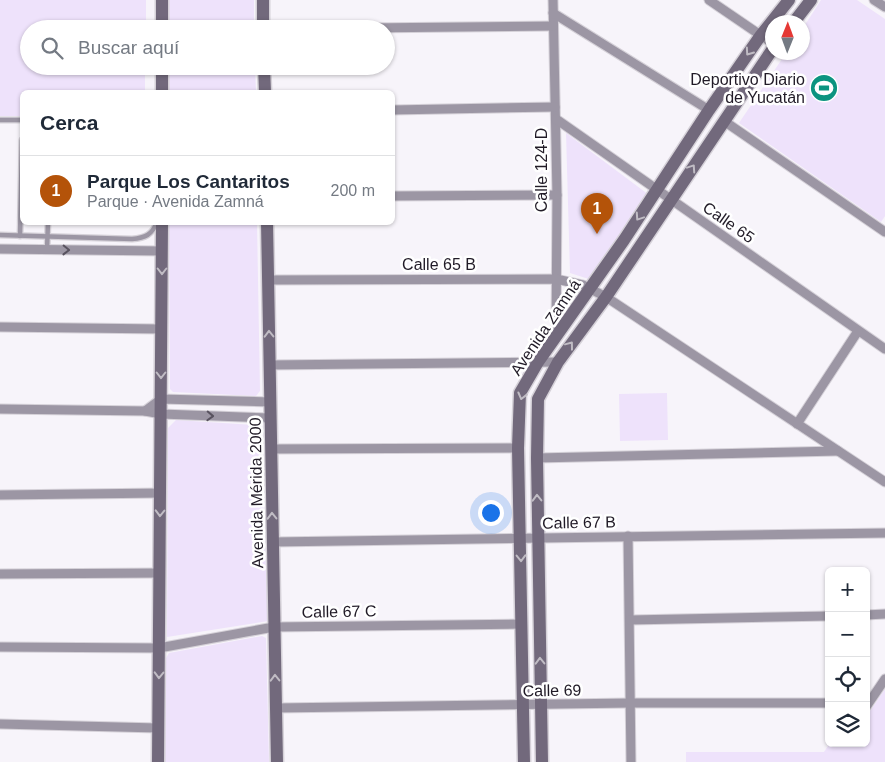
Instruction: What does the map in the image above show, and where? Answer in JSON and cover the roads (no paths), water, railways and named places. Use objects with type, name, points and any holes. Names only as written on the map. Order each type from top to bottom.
[{"type":"street","points":[[162,0],[162,20]]},
{"type":"street","points":[[263,0],[264,20]]},
{"type":"street","name":"Calle 124-D","points":[[553,0],[557,195],[556,340]]},
{"type":"street","points":[[710,0],[765,38]]},
{"type":"street","name":"Avenida Zamná","points":[[524,762],[518,448],[520,394],[538,362],[556,340],[709,110],[761,35],[789,0]]},
{"type":"street","points":[[799,15],[811,0]]},
{"type":"street","points":[[874,0],[885,7]]},
{"type":"street","points":[[553,13],[709,110]]},
{"type":"street","points":[[395,28],[553,26]]},
{"type":"street","name":"Avenida Zamná","points":[[542,762],[537,458],[538,399],[558,362],[606,296],[765,60]]},
{"type":"street","points":[[162,75],[162,90]]},
{"type":"street","points":[[264,75],[265,90]]},
{"type":"street","points":[[395,110],[555,107]]},
{"type":"street","name":"Calle 65","points":[[556,119],[885,349]]},
{"type":"street","points":[[724,120],[885,232]]},
{"type":"street","points":[[395,196],[557,195]]},
{"type":"street","points":[[158,762],[162,225]]},
{"type":"street","name":"Avenida Mérida 2000","points":[[267,225],[277,762]]},
{"type":"street","points":[[0,250],[162,251]]},
{"type":"street","name":"Calle 65 B","points":[[268,280],[556,279],[583,286],[606,296],[885,482]]},
{"type":"street","points":[[0,327],[162,329]]},
{"type":"street","points":[[797,424],[858,331]]},
{"type":"street","points":[[270,365],[558,362]]},
{"type":"street","points":[[145,411],[161,399],[270,402]]},
{"type":"street","points":[[0,409],[145,411],[161,414],[270,418]]},
{"type":"street","points":[[271,449],[518,448]]},
{"type":"street","points":[[537,458],[838,451]]},
{"type":"street","points":[[0,495],[160,493]]},
{"type":"street","name":"Calle 67 B","points":[[273,542],[885,533]]},
{"type":"street","points":[[628,536],[631,762]]},
{"type":"street","points":[[0,574],[160,573]]},
{"type":"street","points":[[870,615],[885,614]]},
{"type":"street","points":[[630,620],[825,616]]},
{"type":"street","name":"Calle 67 C","points":[[0,647],[159,648],[274,627],[522,624]]},
{"type":"street","points":[[868,702],[885,679]]},
{"type":"street","name":"Calle 69","points":[[276,708],[630,703],[825,703]]},
{"type":"street","points":[[0,724],[158,728]]},
{"type":"lane","points":[[0,120],[20,120]]},
{"type":"lane","points":[[20,225],[20,236]]},
{"type":"lane","points":[[47,250],[48,225]]},
{"type":"lane","points":[[0,235],[132,239],[145,238],[154,230],[156,225]]},
{"type":"place","name":"Deportivo Diario de Yucatán","points":[[824,88]]},
{"type":"place","name":"Parque Los Cantaritos","points":[[597,234]]}]
